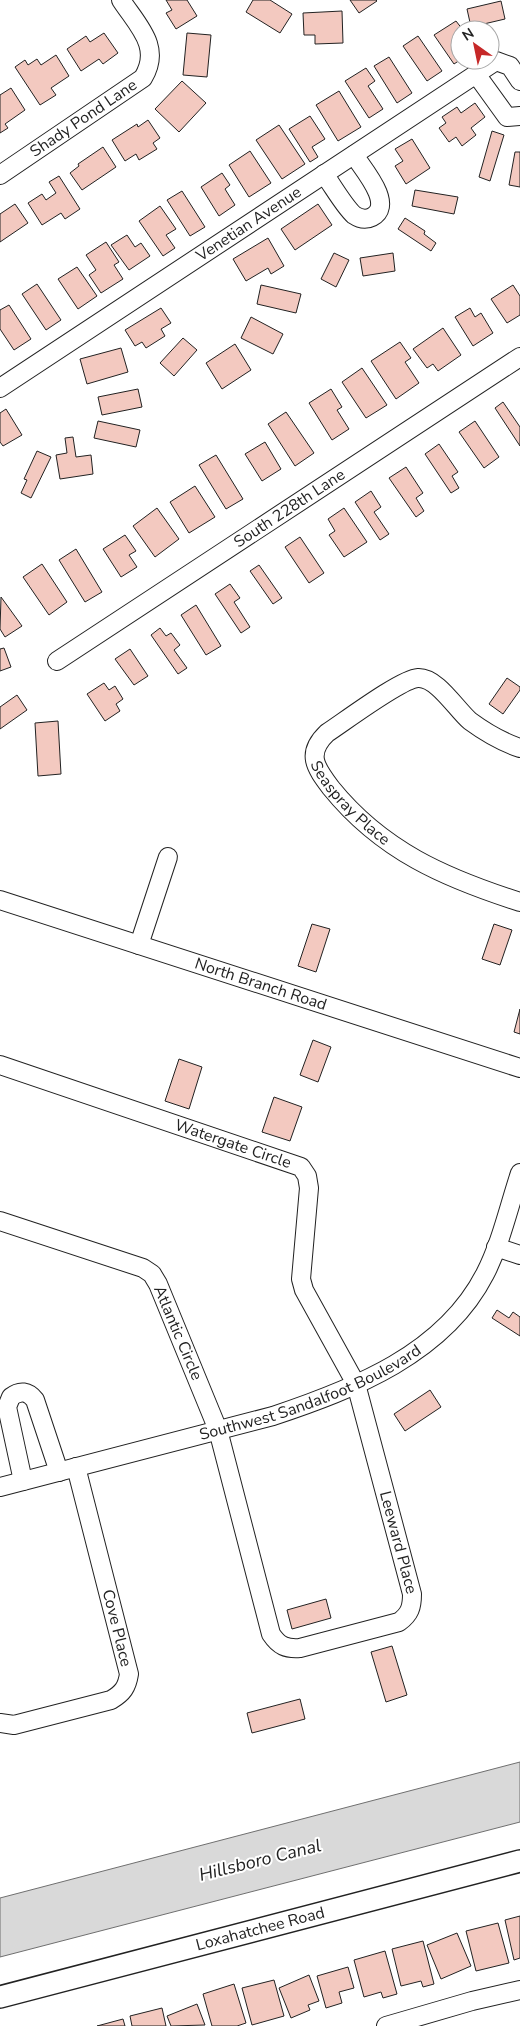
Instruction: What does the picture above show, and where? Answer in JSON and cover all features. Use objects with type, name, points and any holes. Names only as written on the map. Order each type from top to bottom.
[{"type":"main road","name":"Loxahatchee Road","points":[[0,1997],[520,1861]]},
{"type":"street","name":"Shady Pond Lane","points":[[0,175],[143,78],[148,70],[151,58],[150,47],[145,36],[121,0]]},
{"type":"street","name":"Venetian Avenue","points":[[0,388],[496,61],[510,66],[520,81]]},
{"type":"street","points":[[476,74],[507,117],[520,116]]},
{"type":"street","points":[[324,174],[354,214],[361,219],[369,218],[378,213],[381,204],[379,193],[354,155]]},
{"type":"street","name":"South 228th Lane","points":[[57,660],[520,357]]},
{"type":"street","name":"Seaspray Place","points":[[520,748],[493,736],[472,722],[438,687],[429,681],[418,678],[403,683],[326,733],[319,741],[314,753],[319,772],[342,802],[389,844],[433,870],[468,885],[520,902]]},
{"type":"street","points":[[140,945],[168,857]]},
{"type":"street","name":"North Branch Road","points":[[0,900],[520,1068]]},
{"type":"street","name":"Watergate Circle","points":[[0,1065],[301,1167],[307,1176],[309,1188],[301,1279],[304,1290],[356,1384]]},
{"type":"street","name":"Southwest Sandalfoot Boulevard","points":[[0,1487],[273,1416],[315,1402],[356,1384],[420,1348],[438,1335],[457,1316],[473,1295],[486,1272],[496,1248],[520,1173]]},
{"type":"street","name":"Atlantic Circle","points":[[0,1221],[142,1268],[152,1274],[158,1284],[218,1430]]},
{"type":"street","points":[[496,1248],[520,1255]]},
{"type":"street","name":"Leeward Place","points":[[218,1430],[271,1634],[278,1644],[288,1649],[300,1648],[399,1622],[408,1614],[412,1605],[412,1594],[356,1384]]},
{"type":"street","name":"Cove Place","points":[[0,1722],[14,1725],[111,1700],[121,1695],[127,1685],[129,1674],[67,1470],[35,1400],[31,1394],[20,1392],[11,1397],[7,1407],[23,1481]]},
{"type":"street","points":[[386,2026],[472,2001],[520,1990]]},
{"type":"water","name":"Hillsboro Canal","points":[[520,1762],[520,1822],[0,1957],[0,1898]]},
{"type":"building","points":[[166,0],[187,0],[197,16],[176,29],[166,13],[172,10]]},
{"type":"building","points":[[253,0],[270,0],[292,14],[280,33],[246,12]]},
{"type":"building","points":[[350,0],[376,0],[377,1],[359,13]]},
{"type":"building","points":[[501,1],[505,19],[469,20],[467,9]]},
{"type":"building","points":[[342,11],[343,43],[315,44],[315,35],[304,35],[303,13]]},
{"type":"building","points":[[450,25],[450,58],[434,35]]},
{"type":"building","points":[[104,33],[118,53],[103,64],[99,59],[81,71],[67,49],[86,36],[90,42]]},
{"type":"building","points":[[187,33],[211,35],[207,77],[183,75]]},
{"type":"building","points":[[418,36],[442,71],[427,81],[403,46]]},
{"type":"building","points":[[56,55],[69,76],[51,88],[56,95],[40,105],[15,67],[25,60],[28,65],[37,59],[41,65]]},
{"type":"building","points":[[389,57],[412,93],[397,103],[374,66]]},
{"type":"building","points":[[366,68],[375,81],[368,86],[383,109],[369,118],[345,81]]},
{"type":"building","points":[[182,81],[206,103],[179,132],[155,109]]},
{"type":"building","points":[[11,88],[25,110],[5,124],[8,128],[0,133],[0,95]]},
{"type":"building","points":[[339,91],[361,127],[338,141],[316,105]]},
{"type":"building","points":[[475,103],[485,117],[471,128],[476,135],[462,146],[456,137],[449,142],[439,128],[446,123],[442,117],[457,107],[461,113]]},
{"type":"building","points":[[310,116],[325,139],[312,147],[318,157],[310,162],[289,129]]},
{"type":"building","points":[[148,120],[160,138],[153,143],[157,149],[139,160],[136,154],[125,161],[112,140],[137,124],[138,127]]},
{"type":"building","points":[[279,125],[305,164],[282,179],[256,140]]},
{"type":"building","points":[[492,131],[504,135],[490,181],[479,177]]},
{"type":"building","points":[[412,139],[430,168],[406,184],[395,166],[403,161],[395,149]]},
{"type":"building","points":[[103,147],[116,167],[82,190],[70,173],[79,166],[78,164]]},
{"type":"building","points":[[250,151],[271,183],[249,197],[229,165]]},
{"type":"building","points":[[515,152],[520,152],[520,187],[509,185]]},
{"type":"building","points":[[222,173],[230,185],[225,189],[235,205],[219,216],[201,187]]},
{"type":"building","points":[[59,176],[80,209],[65,219],[61,213],[42,225],[28,203],[42,194],[46,200],[56,193],[49,182]]},
{"type":"building","points":[[415,190],[458,197],[454,214],[412,206]]},
{"type":"building","points":[[182,191],[205,227],[190,236],[167,200]]},
{"type":"building","points":[[15,204],[28,223],[0,242],[0,214]]},
{"type":"building","points":[[318,204],[332,225],[295,250],[281,229]]},
{"type":"building","points":[[160,206],[176,229],[166,235],[175,248],[163,256],[139,221]]},
{"type":"building","points":[[405,218],[425,231],[424,234],[436,243],[431,251],[398,229]]},
{"type":"building","points":[[127,235],[135,247],[141,243],[150,256],[129,270],[111,245]]},
{"type":"building","points":[[268,238],[284,266],[271,274],[268,268],[246,281],[233,259]]},
{"type":"building","points":[[106,242],[119,262],[114,265],[123,279],[101,293],[89,275],[96,270],[86,255]]},
{"type":"building","points":[[334,253],[349,260],[336,287],[321,279]]},
{"type":"building","points":[[393,253],[395,271],[363,276],[360,258]]},
{"type":"building","points":[[77,267],[97,296],[78,309],[58,279]]},
{"type":"building","points":[[37,284],[61,320],[46,330],[22,294]]},
{"type":"building","points":[[261,285],[301,294],[296,313],[257,304]]},
{"type":"building","points":[[513,285],[520,296],[520,315],[507,323],[491,299]]},
{"type":"building","points":[[9,305],[31,339],[14,350],[0,329],[0,310]]},
{"type":"building","points":[[161,308],[171,323],[161,329],[165,336],[146,348],[142,342],[135,346],[125,330]]},
{"type":"building","points":[[470,308],[475,317],[481,313],[493,333],[473,346],[455,317]]},
{"type":"building","points":[[251,317],[283,334],[273,354],[241,338]]},
{"type":"building","points":[[443,328],[461,355],[438,371],[433,364],[427,368],[413,349]]},
{"type":"building","points":[[183,338],[197,350],[174,376],[160,363]]},
{"type":"building","points":[[400,342],[411,358],[405,362],[419,383],[396,399],[371,361]]},
{"type":"building","points":[[235,344],[251,370],[222,389],[206,363]]},
{"type":"building","points":[[121,348],[128,372],[87,384],[80,359]]},
{"type":"building","points":[[362,368],[387,405],[366,418],[342,382]]},
{"type":"building","points":[[138,389],[142,407],[102,415],[98,397]]},
{"type":"building","points":[[331,389],[342,407],[337,410],[349,429],[332,440],[309,403]]},
{"type":"building","points":[[503,402],[520,427],[520,446],[495,408]]},
{"type":"building","points":[[6,409],[22,435],[3,446],[0,442],[0,413]]},
{"type":"building","points":[[286,412],[314,453],[295,466],[268,424]]},
{"type":"building","points":[[98,421],[140,430],[136,447],[94,438]]},
{"type":"building","points":[[475,421],[499,457],[484,468],[459,432]]},
{"type":"building","points":[[73,437],[76,457],[91,455],[93,474],[60,479],[56,455],[67,453],[65,438]]},
{"type":"building","points":[[265,442],[281,469],[262,481],[245,454]]},
{"type":"building","points":[[439,444],[458,472],[452,476],[459,488],[451,493],[425,454]]},
{"type":"building","points":[[37,451],[51,457],[31,498],[21,493],[27,480],[24,479]]},
{"type":"building","points":[[216,455],[243,499],[226,509],[199,465]]},
{"type":"building","points":[[406,467],[423,493],[416,498],[424,511],[416,517],[389,478]]},
{"type":"building","points":[[195,486],[215,517],[189,533],[170,502]]},
{"type":"building","points":[[371,491],[381,507],[374,512],[389,534],[380,540],[355,502]]},
{"type":"building","points":[[157,508],[179,539],[155,557],[133,526]]},
{"type":"building","points":[[344,508],[367,542],[344,557],[329,535],[335,531],[328,519]]},
{"type":"building","points":[[125,535],[136,551],[129,555],[137,567],[121,577],[103,549]]},
{"type":"building","points":[[300,537],[324,573],[309,583],[285,547]]},
{"type":"building","points":[[76,549],[102,592],[85,602],[59,560]]},
{"type":"building","points":[[42,564],[67,602],[49,615],[23,577]]},
{"type":"building","points":[[259,565],[282,598],[273,604],[250,571]]},
{"type":"building","points":[[230,584],[240,598],[234,602],[250,627],[241,633],[215,594]]},
{"type":"building","points":[[1,597],[22,626],[5,637],[0,629]]},
{"type":"building","points":[[196,605],[221,646],[206,655],[181,615]]},
{"type":"building","points":[[160,628],[166,636],[171,633],[180,645],[174,650],[187,668],[178,674],[151,635]]},
{"type":"building","points":[[4,648],[11,667],[0,671],[0,649]]},
{"type":"building","points":[[130,649],[148,676],[134,685],[115,659]]},
{"type":"building","points":[[507,678],[520,687],[520,690],[503,714],[489,704]]},
{"type":"building","points":[[104,683],[109,690],[115,686],[123,699],[116,704],[120,711],[105,721],[87,694]]},
{"type":"building","points":[[17,695],[27,710],[0,729],[0,707]]},
{"type":"building","points":[[58,721],[61,774],[38,776],[35,723]]},
{"type":"building","points":[[312,924],[330,929],[316,972],[298,966]]},
{"type":"building","points":[[494,924],[512,930],[500,965],[482,959]]},
{"type":"building","points":[[520,1009],[520,1034],[514,1032]]},
{"type":"building","points":[[313,1040],[331,1047],[318,1082],[300,1075]]},
{"type":"building","points":[[179,1059],[202,1067],[189,1109],[165,1101]]},
{"type":"building","points":[[274,1097],[302,1107],[290,1141],[262,1132]]},
{"type":"building","points":[[497,1310],[509,1318],[513,1312],[520,1317],[520,1336],[492,1318]]},
{"type":"building","points":[[430,1390],[441,1407],[405,1431],[394,1414]]},
{"type":"building","points":[[326,1599],[331,1618],[292,1629],[287,1610]]},
{"type":"building","points":[[392,1646],[407,1695],[386,1702],[371,1652]]},
{"type":"building","points":[[300,1699],[305,1719],[252,1733],[247,1713]]},
{"type":"building","points":[[520,1916],[520,1958],[514,1960],[505,1920]]},
{"type":"building","points":[[498,1923],[509,1963],[476,1971],[466,1931]]},
{"type":"building","points":[[457,1933],[471,1966],[441,1979],[427,1945]]},
{"type":"building","points":[[423,1941],[434,1984],[423,1987],[421,1981],[401,1986],[392,1949]]},
{"type":"building","points":[[385,1951],[397,1994],[383,1998],[381,1992],[364,1997],[354,1960]]},
{"type":"building","points":[[348,1967],[354,1988],[339,1992],[342,2003],[326,2008],[317,1976]]},
{"type":"building","points":[[309,1975],[319,2001],[308,2005],[310,2010],[291,2018],[279,1988]]},
{"type":"building","points":[[274,1980],[284,2016],[252,2025],[242,1988]]},
{"type":"building","points":[[234,1984],[246,2023],[237,2026],[212,2026],[203,1994]]},
{"type":"building","points":[[197,2004],[205,2025],[171,2026],[167,2016]]},
{"type":"building","points":[[162,2008],[166,2026],[132,2026],[130,2016]]},
{"type":"building","points":[[123,2019],[125,2026],[97,2026]]}]
